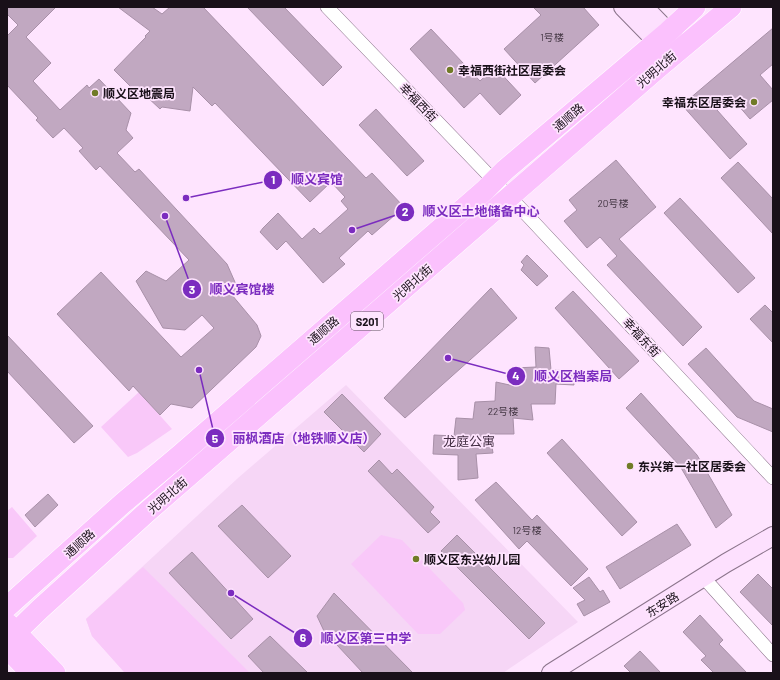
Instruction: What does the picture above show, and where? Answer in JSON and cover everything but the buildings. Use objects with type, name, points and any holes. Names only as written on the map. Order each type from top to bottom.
[{"type":"main road","name":"通顺路","points":[[7,607],[123,503],[180,455],[505,170],[696,7]]},
{"type":"main road","name":"光明北街","points":[[9,636],[147,512],[509,197],[731,7]]},
{"type":"main road","points":[[9,636],[31,673]]},
{"type":"main road","points":[[9,636],[55,673]]},
{"type":"street","name":"幸福西街","points":[[327,7],[481,166],[509,197]]},
{"type":"street","points":[[623,7],[662,36],[677,52]]},
{"type":"street","points":[[644,7],[662,36]]},
{"type":"street","name":"幸福东街","points":[[509,197],[773,478]]},
{"type":"street","name":"东安路","points":[[551,673],[726,563],[773,536]]},
{"type":"street","points":[[704,578],[773,655]]},
{"type":"shaded area","points":[[346,385],[578,622],[503,673],[125,673],[92,636],[86,619],[238,478]]},
{"type":"shaded area","points":[[139,392],[172,429],[137,453],[128,457],[101,427]]},
{"type":"shaded area","points":[[12,507],[37,536],[13,558],[7,558],[7,511]]},
{"type":"shaded area","points":[[381,535],[402,540],[463,603],[465,610],[440,634],[418,634],[351,564]]},
{"type":"shaded area","points":[[143,567],[250,673],[125,673],[92,636],[86,619]]},
{"type":"place","name":"幸福西街社区居委会","points":[[450,70]]},
{"type":"place","name":"顺义区地震局","points":[[95,93]]},
{"type":"place","name":"幸福东区居委会","points":[[754,102]]},
{"type":"place","name":"顺义宾馆","points":[[186,198]]},
{"type":"place","name":"顺义宾馆楼","points":[[165,216]]},
{"type":"place","name":"顺义区土地储备中心","points":[[352,230]]},
{"type":"place","name":"顺义区档案局","points":[[448,358]]},
{"type":"place","name":"丽枫酒店（地铁顺义店）","points":[[199,370]]},
{"type":"place","name":"东兴第一社区居委会","points":[[630,466]]},
{"type":"place","name":"顺义区东兴幼儿园","points":[[416,559]]},
{"type":"place","name":"顺义区第三中学","points":[[231,593]]},
{"type":"district","name":"龙庭公寓","points":[[469,441]]}]
